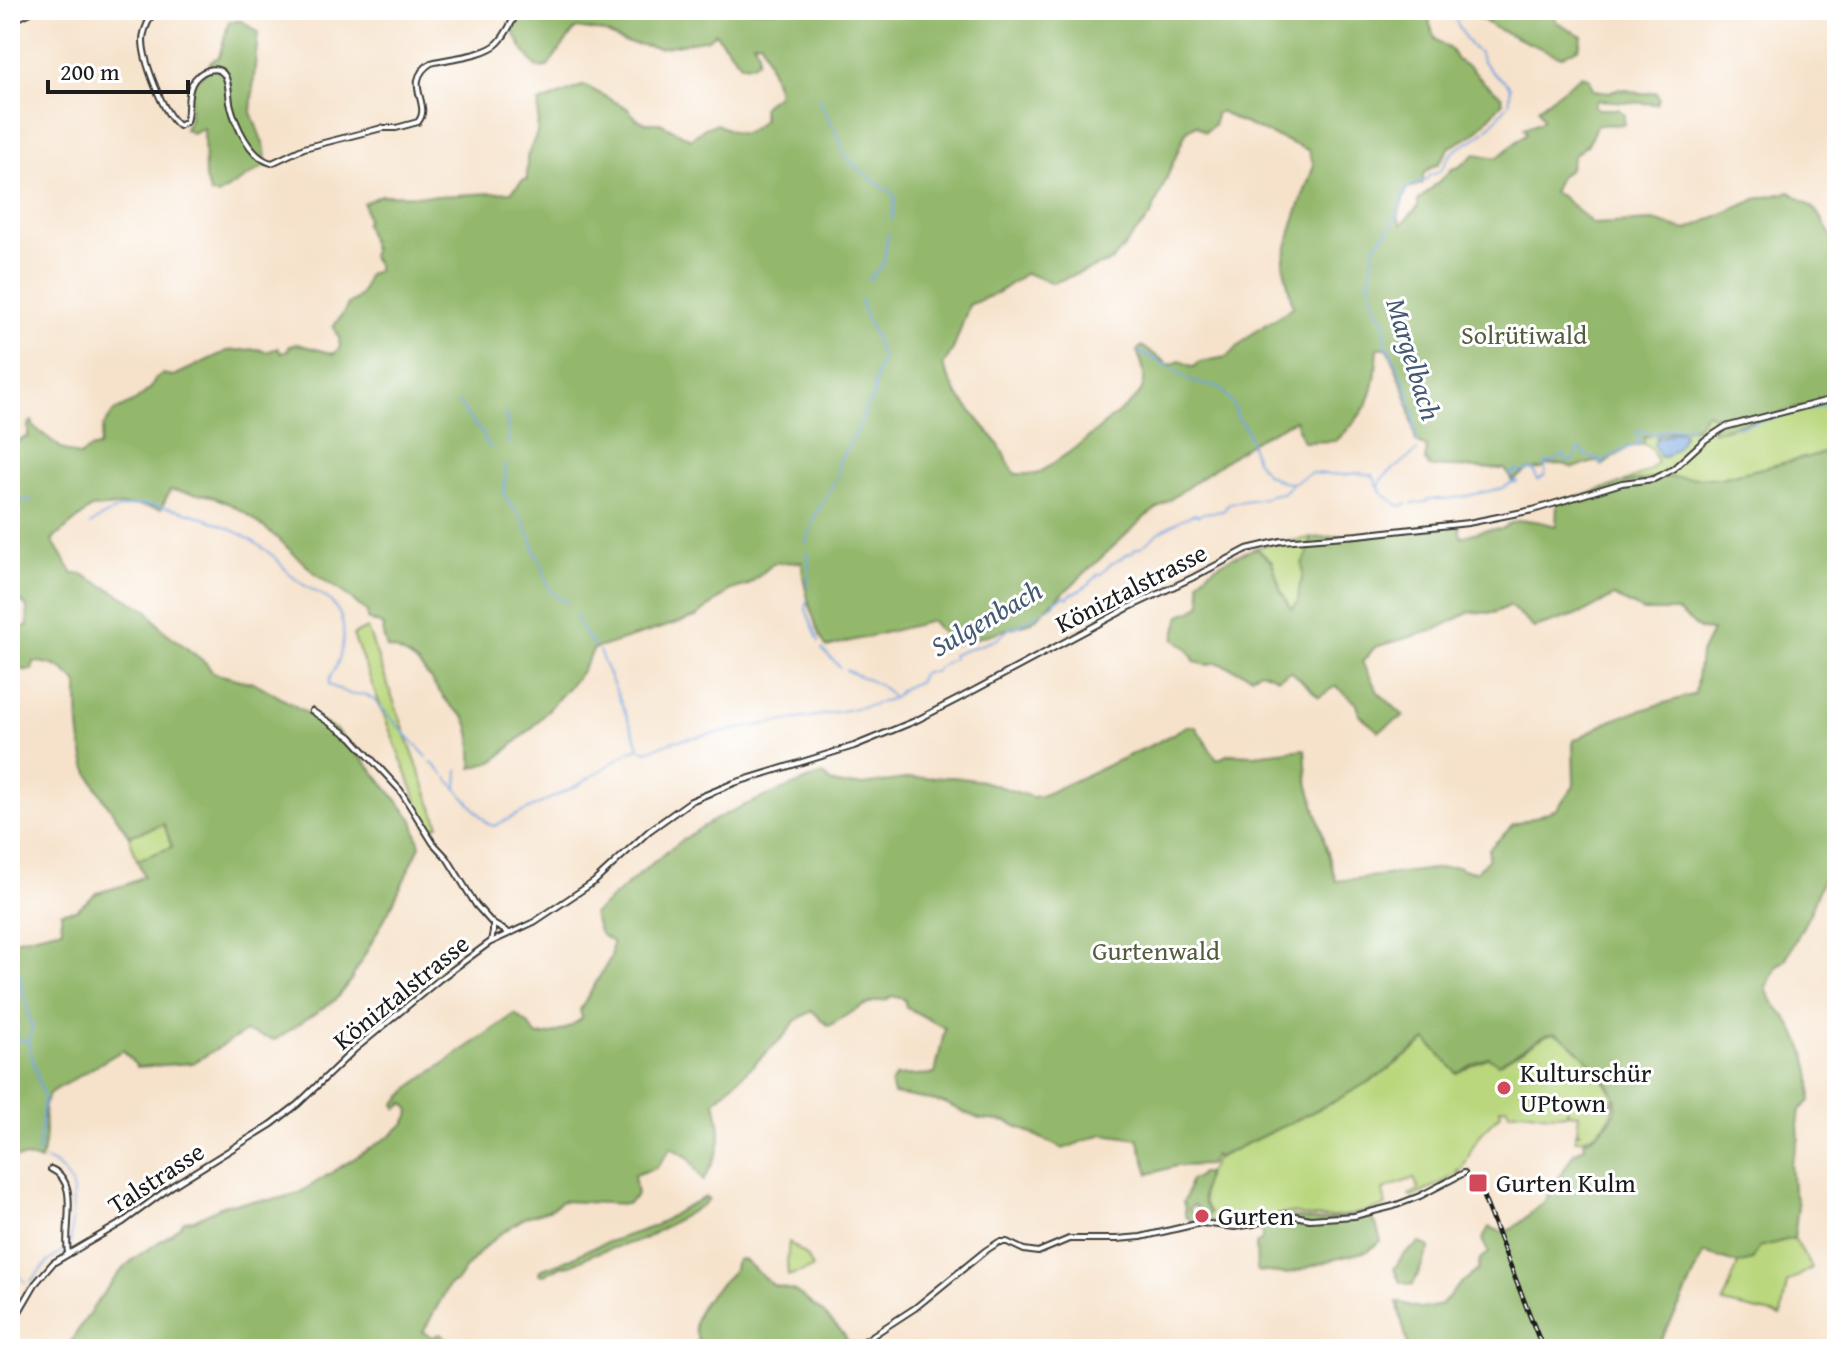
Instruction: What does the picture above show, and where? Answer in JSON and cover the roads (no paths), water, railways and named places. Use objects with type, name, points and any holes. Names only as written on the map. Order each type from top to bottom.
[{"type":"street","points":[[10,22],[35,10]]},
{"type":"street","points":[[154,10],[144,31],[143,44],[155,88],[174,122],[179,126],[186,122],[188,94],[194,79],[205,71],[219,70],[226,77],[232,109],[243,136],[264,161],[272,163],[304,148],[418,122],[423,113],[417,80],[424,68],[431,63],[495,46],[519,10]]},
{"type":"street","name":"Köniztalstrasse","points":[[335,1068],[396,1014],[489,943],[534,922],[600,877],[641,837],[691,801],[734,783],[854,746],[915,721],[1247,549],[1281,541],[1468,523],[1533,510],[1622,483],[1654,479],[1673,469],[1705,440],[1725,427],[1837,398]]},
{"type":"street","points":[[312,711],[351,737],[400,790],[476,905],[493,924],[509,933]]},
{"type":"street","name":"Köniztalstrasse","points":[[489,943],[493,924]]},
{"type":"street","name":"Talstrasse","points":[[10,1327],[41,1276],[67,1249],[123,1222],[172,1186],[272,1124],[335,1068]]},
{"type":"street","points":[[51,1169],[61,1175],[68,1190],[67,1249]]},
{"type":"street","points":[[852,1349],[926,1299],[999,1242],[1038,1252],[1069,1239],[1141,1237],[1201,1223],[1235,1227],[1285,1214],[1310,1219],[1354,1216],[1420,1196],[1464,1173]]},
{"type":"water","points":[[1677,431],[1684,433],[1679,445],[1668,455],[1660,457],[1654,445],[1657,437]]},
{"type":"waterway","name":"Margelbach","points":[[1449,10],[1470,45],[1480,53],[1482,61],[1509,86],[1509,103]]},
{"type":"waterway","points":[[818,97],[841,142],[843,153],[859,170],[893,194],[892,220]]},
{"type":"waterway","name":"Margelbach","points":[[1418,443],[1409,393],[1385,344],[1385,324],[1372,298],[1369,283],[1375,245],[1391,227],[1405,190],[1438,172],[1452,153],[1484,132],[1507,106]]},
{"type":"waterway","points":[[868,280],[883,265],[888,234]]},
{"type":"waterway","points":[[806,543],[814,518],[839,473],[838,464],[872,400],[882,360],[861,300]]},
{"type":"waterway","points":[[1139,352],[1169,366]]},
{"type":"waterway","points":[[1170,367],[1189,381],[1220,387],[1234,406],[1256,460],[1266,474],[1292,483]]},
{"type":"waterway","points":[[458,402],[492,447]]},
{"type":"waterway","name":"Sulgenbach","points":[[1736,427],[1837,403]]},
{"type":"waterway","points":[[504,413],[509,445]]},
{"type":"waterway","name":"Sulgenbach","points":[[1412,504],[1503,488],[1517,482],[1510,473],[1512,471],[1533,469],[1538,480],[1545,475],[1545,463],[1563,455],[1567,461],[1572,461],[1580,449],[1588,457],[1598,458],[1603,465],[1605,459],[1639,444],[1638,431],[1651,435],[1669,429],[1689,427],[1692,430]]},
{"type":"waterway","name":"Margelbach","points":[[1379,488],[1382,478],[1417,451]]},
{"type":"waterway","points":[[506,465],[504,495],[525,525],[542,562],[549,588],[567,602]]},
{"type":"waterway","name":"Sulgenbach","points":[[458,770],[457,789],[488,824],[494,826],[580,784],[639,748],[647,751],[674,741],[811,717],[894,698],[902,689],[919,681],[922,674],[935,672],[954,658],[952,655],[997,639],[1011,627],[1019,626],[1054,605],[1056,600],[1065,596],[1068,598],[1110,565],[1187,517],[1223,511],[1230,503],[1282,493],[1311,473],[1373,475],[1384,495],[1399,506],[1407,504]]},
{"type":"waterway","points":[[10,503],[33,501]]},
{"type":"waterway","points":[[90,525],[108,513],[129,506],[165,507],[224,526],[258,545],[294,578],[326,598],[340,615],[343,642],[329,685],[352,695],[364,694],[374,700],[427,757]]},
{"type":"waterway","points":[[807,588],[808,552]]},
{"type":"waterway","points":[[807,601],[806,610],[819,642]]},
{"type":"waterway","points":[[575,615],[594,646]]},
{"type":"waterway","points":[[822,649],[840,667]]},
{"type":"waterway","points":[[599,651],[639,748]]},
{"type":"waterway","points":[[846,670],[877,684],[892,697]]},
{"type":"waterway","points":[[431,762],[444,775]]},
{"type":"waterway","points":[[447,778],[457,789]]},
{"type":"waterway","points":[[14,954],[32,1027],[28,1042],[44,1099],[38,1155]]},
{"type":"waterway","points":[[10,1035],[27,1042]]},
{"type":"waterway","points":[[31,1281],[71,1242],[73,1191],[59,1168],[45,1160]]},
{"type":"waterway","points":[[10,1263],[25,1282]]},
{"type":"railway","points":[[1481,1191],[1543,1349]]},
{"type":"place","name":"Kulturschür UPtown","points":[[1504,1088]]},
{"type":"place","name":"Gurten Kulm","points":[[1478,1183]]},
{"type":"place","name":"Gurten","points":[[1202,1216]]},
{"type":"park label","name":"Solrütiwald","points":[[1524,335]]},
{"type":"park label","name":"Gurtenwald","points":[[1156,951]]}]
